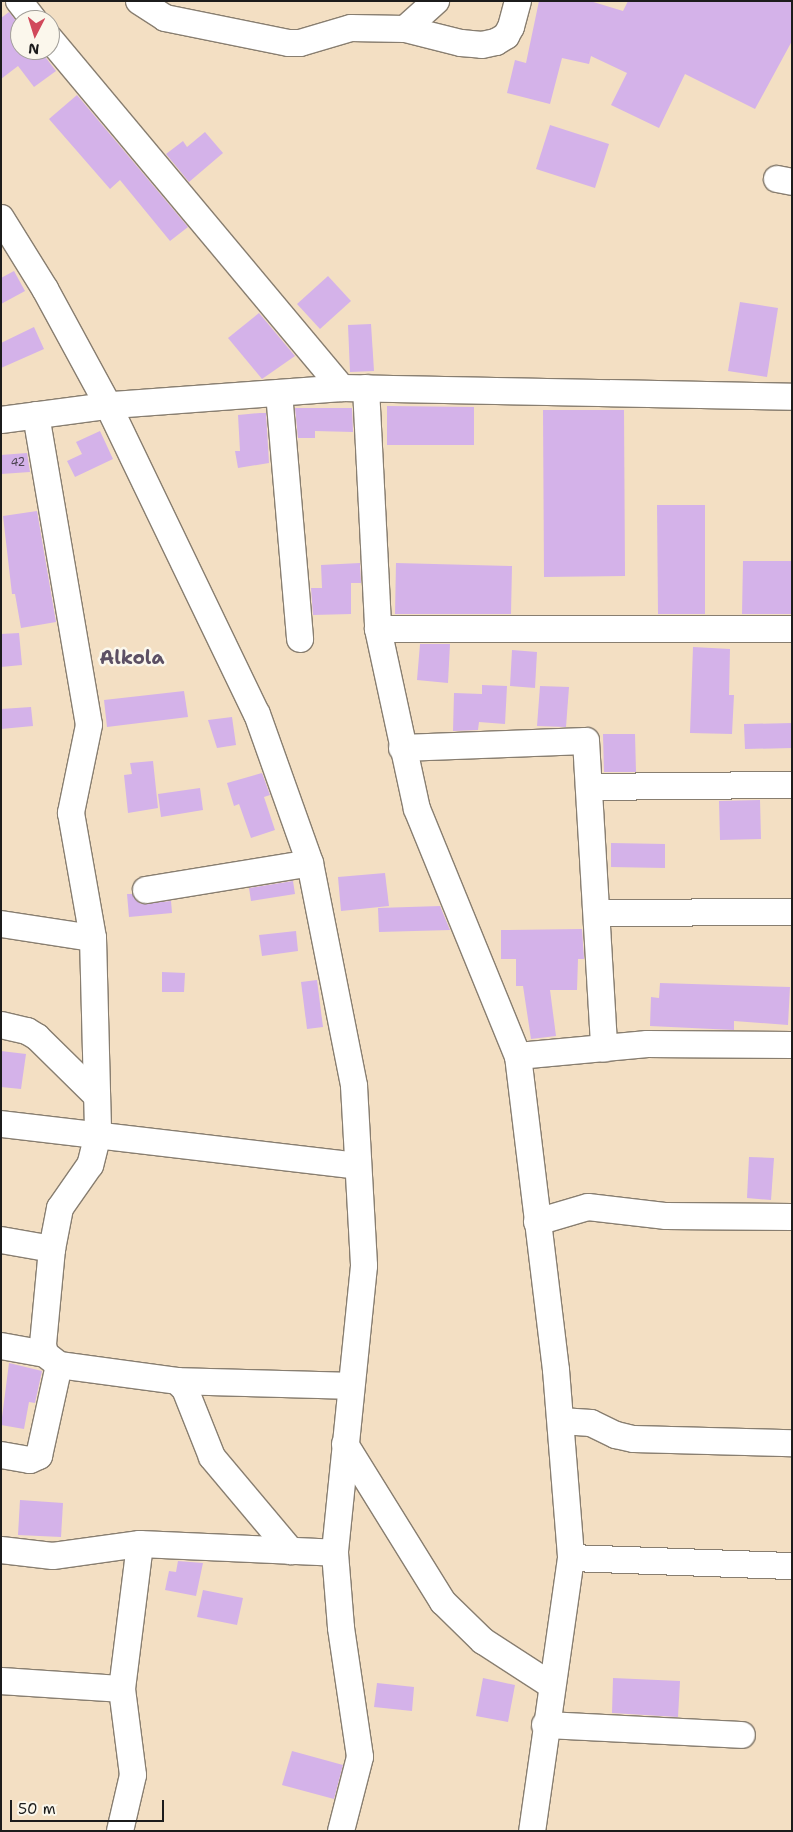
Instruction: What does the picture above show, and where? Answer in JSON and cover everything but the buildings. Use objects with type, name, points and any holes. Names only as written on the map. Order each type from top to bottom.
[{"type":"street","points":[[139,1],[165,18],[289,43],[300,43],[351,28],[405,29],[461,44],[482,45],[496,42],[506,36],[511,27],[518,1]]},
{"type":"street","points":[[405,29],[436,1]]},
{"type":"street","points":[[60,50],[354,388],[378,630],[402,748],[417,809],[518,1056],[561,1421],[571,1558],[545,1726],[532,1831]]},
{"type":"street","points":[[1,218],[45,289],[108,405],[257,714],[310,863],[354,1086],[364,1266],[335,1553],[341,1628],[360,1757],[341,1831]]},
{"type":"street","points":[[1,420],[108,405],[354,388],[792,397]]},
{"type":"street","points":[[279,393],[300,639]]},
{"type":"street","points":[[1,1455],[30,1460],[39,1456],[52,1360],[43,1345],[52,1249],[63,1199],[90,1165],[98,1134],[93,938],[71,813],[90,725],[36,415]]},
{"type":"street","points":[[378,630],[792,630]]},
{"type":"street","points":[[402,748],[586,741],[598,913],[604,1048]]},
{"type":"street","points":[[589,787],[792,785]]},
{"type":"street","points":[[146,890],[310,863]]},
{"type":"street","points":[[598,913],[792,912]]},
{"type":"street","points":[[1,924],[93,938]]},
{"type":"street","points":[[1,1025],[27,1030],[37,1037],[97,1096]]},
{"type":"street","points":[[518,1056],[647,1044],[792,1045]]},
{"type":"street","points":[[1,1124],[358,1166]]},
{"type":"street","points":[[537,1222],[588,1207],[666,1216],[792,1217]]},
{"type":"street","points":[[1,1240],[52,1249]]},
{"type":"street","points":[[1,1346],[52,1360],[178,1381],[351,1386]]},
{"type":"street","points":[[178,1381],[185,1390],[212,1457],[291,1551]]},
{"type":"street","points":[[561,1421],[591,1423],[616,1435],[634,1439],[792,1443]]},
{"type":"street","points":[[345,1444],[443,1602],[483,1641],[551,1685]]},
{"type":"street","points":[[120,1831],[133,1775],[122,1689],[140,1544]]},
{"type":"street","points":[[1,1550],[54,1556],[140,1544],[335,1553]]},
{"type":"street","points":[[571,1558],[792,1566]]},
{"type":"street","points":[[1,1681],[122,1689]]},
{"type":"street","points":[[545,1726],[742,1735]]},
{"type":"district","name":"Alkola","points":[[132,658]]}]
